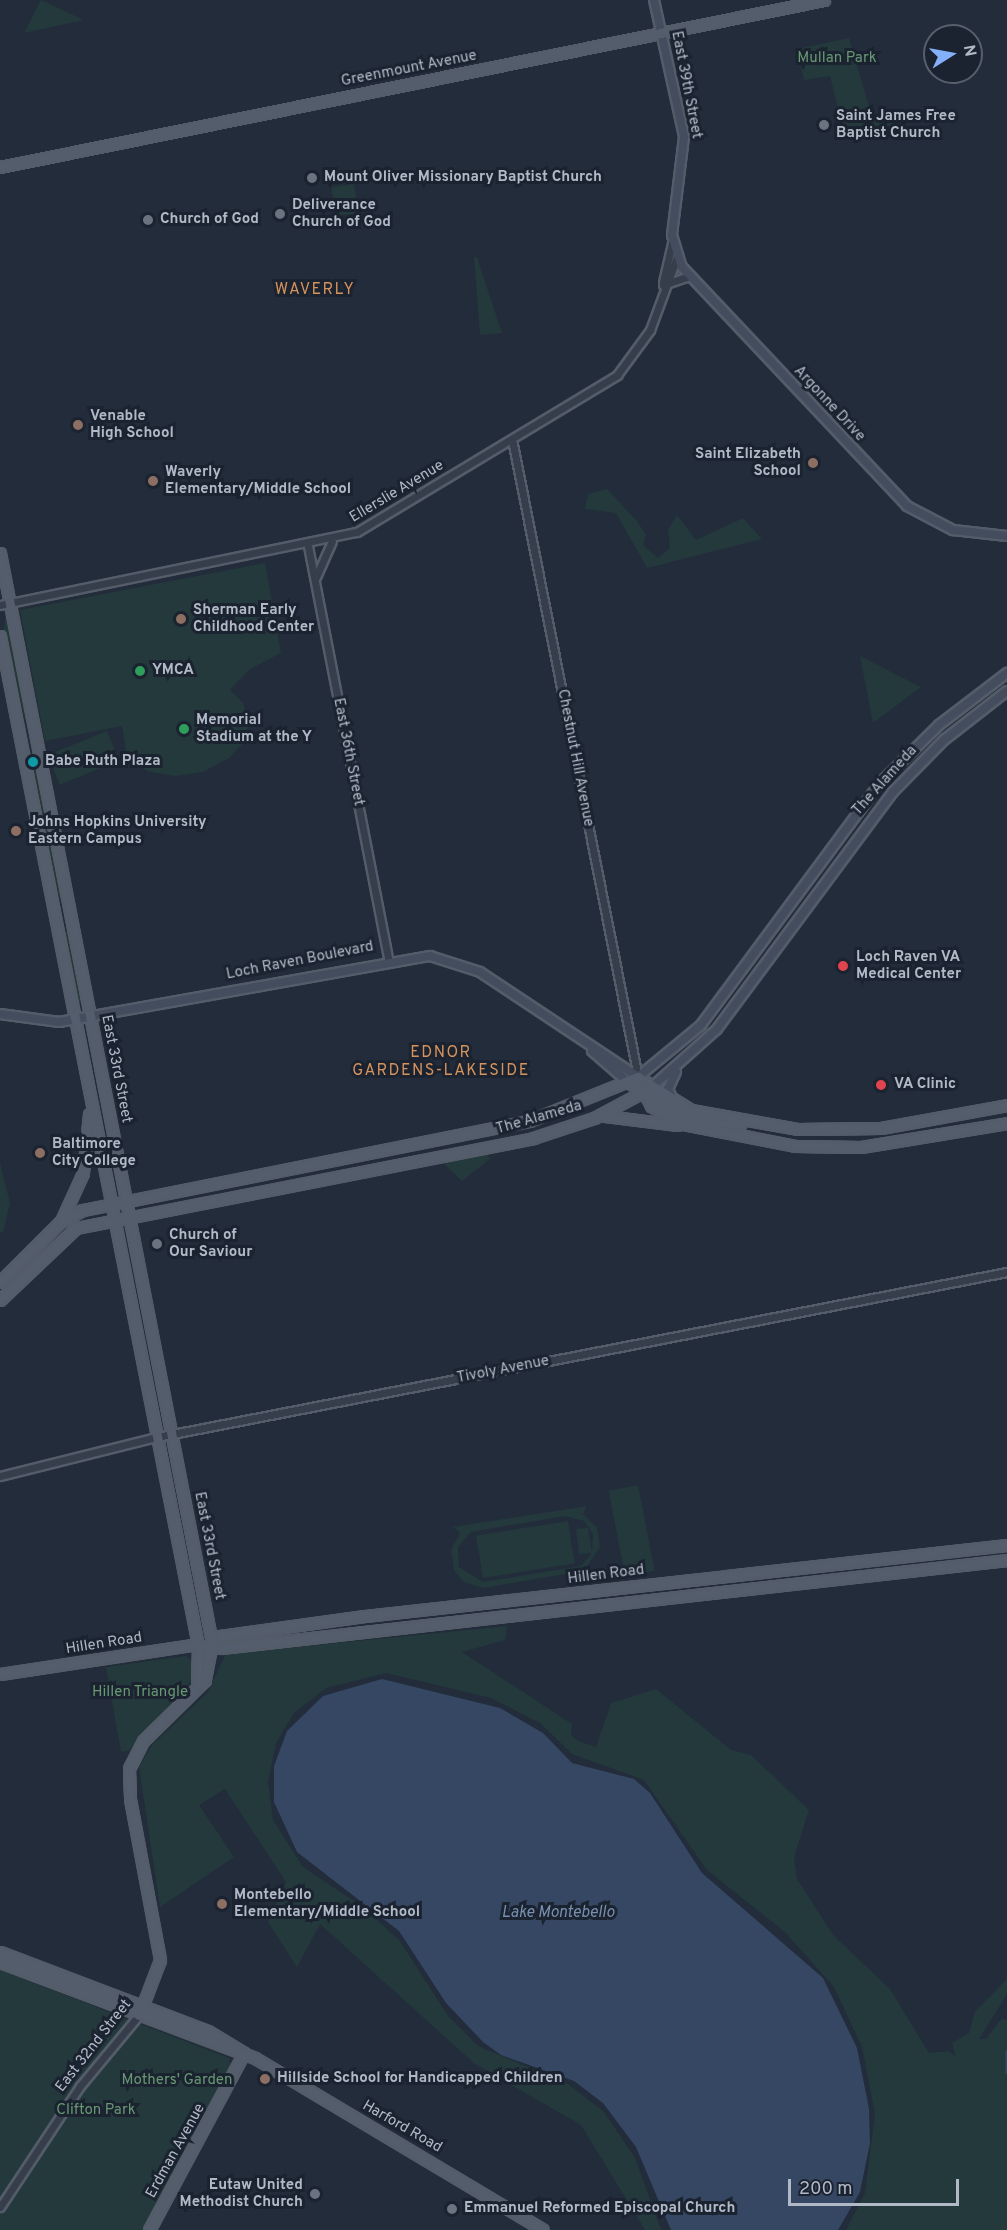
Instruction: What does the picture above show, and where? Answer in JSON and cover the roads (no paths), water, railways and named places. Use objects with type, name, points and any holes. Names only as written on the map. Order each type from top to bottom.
[{"type":"main road","name":"East 39th Street","points":[[654,0],[684,137],[672,237]]},
{"type":"main road","name":"Greenmount Avenue","points":[[0,167],[824,0]]},
{"type":"main road","name":"Argonne Drive","points":[[672,237],[677,257],[689,276],[908,506],[953,530],[1007,537]]},
{"type":"main road","name":"East 33rd Street","points":[[0,553],[5,604],[91,1017],[212,1643],[208,1674],[194,1693],[143,1741],[127,1781]]},
{"type":"main road","name":"East 33rd Street","points":[[0,636],[198,1645],[201,1670],[194,1693]]},
{"type":"main road","name":"The Alameda","points":[[0,1282],[60,1222],[111,1204],[495,1129],[596,1098],[634,1080],[701,1024],[880,783],[939,725],[1007,673]]},
{"type":"main road","name":"The Alameda","points":[[0,1300],[71,1231],[114,1220],[533,1138],[594,1118],[648,1089],[678,1067],[717,1029],[893,792],[944,740],[1007,691]]},
{"type":"main road","name":"Loch Raven Boulevard","points":[[0,1014],[39,1023],[75,1020],[388,959],[425,955],[460,962],[585,1044],[648,1089],[679,1104],[747,1122],[859,1130],[1007,1105]]},
{"type":"main road","points":[[678,1067],[668,1092],[679,1104]]},
{"type":"main road","name":"Loch Raven Boulevard","points":[[648,1089],[658,1111],[697,1129],[770,1143],[846,1148],[1007,1123]]},
{"type":"main road","points":[[596,1098],[627,1090],[648,1089],[693,1118],[731,1125],[747,1122]]},
{"type":"main road","points":[[60,1222],[83,1173],[88,1091]]},
{"type":"main road","points":[[594,1118],[628,1115],[697,1129]]},
{"type":"main road","name":"Hillen Road","points":[[0,1674],[212,1643],[220,1636],[365,1616],[1007,1545]]},
{"type":"main road","name":"Hillen Road","points":[[212,1643],[220,1648],[1007,1560]]},
{"type":"main road","name":"East 32nd Street","points":[[127,1781],[159,1951],[142,2011]]},
{"type":"main road","name":"Harford Road","points":[[0,1952],[142,2011]]},
{"type":"main road","name":"Harford Road","points":[[0,1962],[237,2045],[244,2053],[543,2230]]},
{"type":"main road","name":"Erdman Avenue","points":[[149,2230],[244,2053]]},
{"type":"street","points":[[672,237],[663,285],[689,276]]},
{"type":"street","name":"Ellerslie Avenue","points":[[5,604],[332,541],[367,527],[512,439],[627,365],[650,330],[663,285],[677,257]]},
{"type":"street","name":"Chestnut Hill Avenue","points":[[512,439],[613,951],[634,1080]]},
{"type":"street","points":[[315,579],[332,541]]},
{"type":"street","name":"East 36th Street","points":[[308,546],[388,959]]},
{"type":"street","name":"Tivoly Avenue","points":[[0,1476],[157,1437],[1007,1272]]},
{"type":"street","name":"East 32nd Street","points":[[0,2207],[80,2086],[142,2011]]},
{"type":"water","name":"Lake Montebello","points":[[382,1679],[500,1708],[543,1733],[572,1763],[634,1779],[650,1793],[702,1873],[823,1978],[857,2048],[869,2109],[870,2143],[860,2192],[838,2230],[671,2230],[636,2147],[603,2103],[574,2081],[501,2055],[483,2042],[446,2003],[399,1931],[297,1852],[274,1802],[274,1766],[287,1731],[323,1696]]},
{"type":"waterway","points":[[1007,2051],[1007,2073]]},
{"type":"place","name":"Saint James Free Baptist Church","points":[[824,125]]},
{"type":"place","name":"Mount Oliver Missionary Baptist Church","points":[[312,178]]},
{"type":"place","name":"Deliverance Church of God","points":[[280,214]]},
{"type":"place","name":"Church of God","points":[[148,220]]},
{"type":"place","name":"Venable High School","points":[[78,425]]},
{"type":"place","name":"Saint Elizabeth School","points":[[813,463]]},
{"type":"place","name":"Waverly Elementary/Middle School","points":[[153,481]]},
{"type":"place","name":"Sherman Early Childhood Center","points":[[181,619]]},
{"type":"place","name":"YMCA","points":[[140,671]]},
{"type":"place","name":"Memorial Stadium at the Y","points":[[184,729]]},
{"type":"place","name":"Babe Ruth Plaza","points":[[33,762]]},
{"type":"place","name":"Johns Hopkins University Eastern Campus","points":[[16,831]]},
{"type":"place","name":"Loch Raven VA Medical Center","points":[[843,966]]},
{"type":"place","name":"VA Clinic","points":[[881,1085]]},
{"type":"place","name":"Baltimore City College","points":[[40,1153]]},
{"type":"place","name":"Church of Our Saviour","points":[[157,1244]]},
{"type":"place","name":"Montebello Elementary/Middle School","points":[[222,1904]]},
{"type":"place","name":"Hillside School for Handicapped Children","points":[[265,2079]]},
{"type":"place","name":"Eutaw United Methodist Church","points":[[315,2194]]},
{"type":"place","name":"Emmanuel Reformed Episcopal Church","points":[[452,2209]]},
{"type":"district","name":"WAVERLY","points":[[315,290]]},
{"type":"district","name":"EDNOR GARDENS-LAKESIDE","points":[[441,1062]]},
{"type":"park label","name":"Mullan Park","points":[[837,59]]},
{"type":"park label","name":"Hillen Triangle","points":[[140,1693]]},
{"type":"park label","name":"Mothers' Garden","points":[[177,2081]]},
{"type":"park label","name":"Clifton Park","points":[[96,2111]]}]
